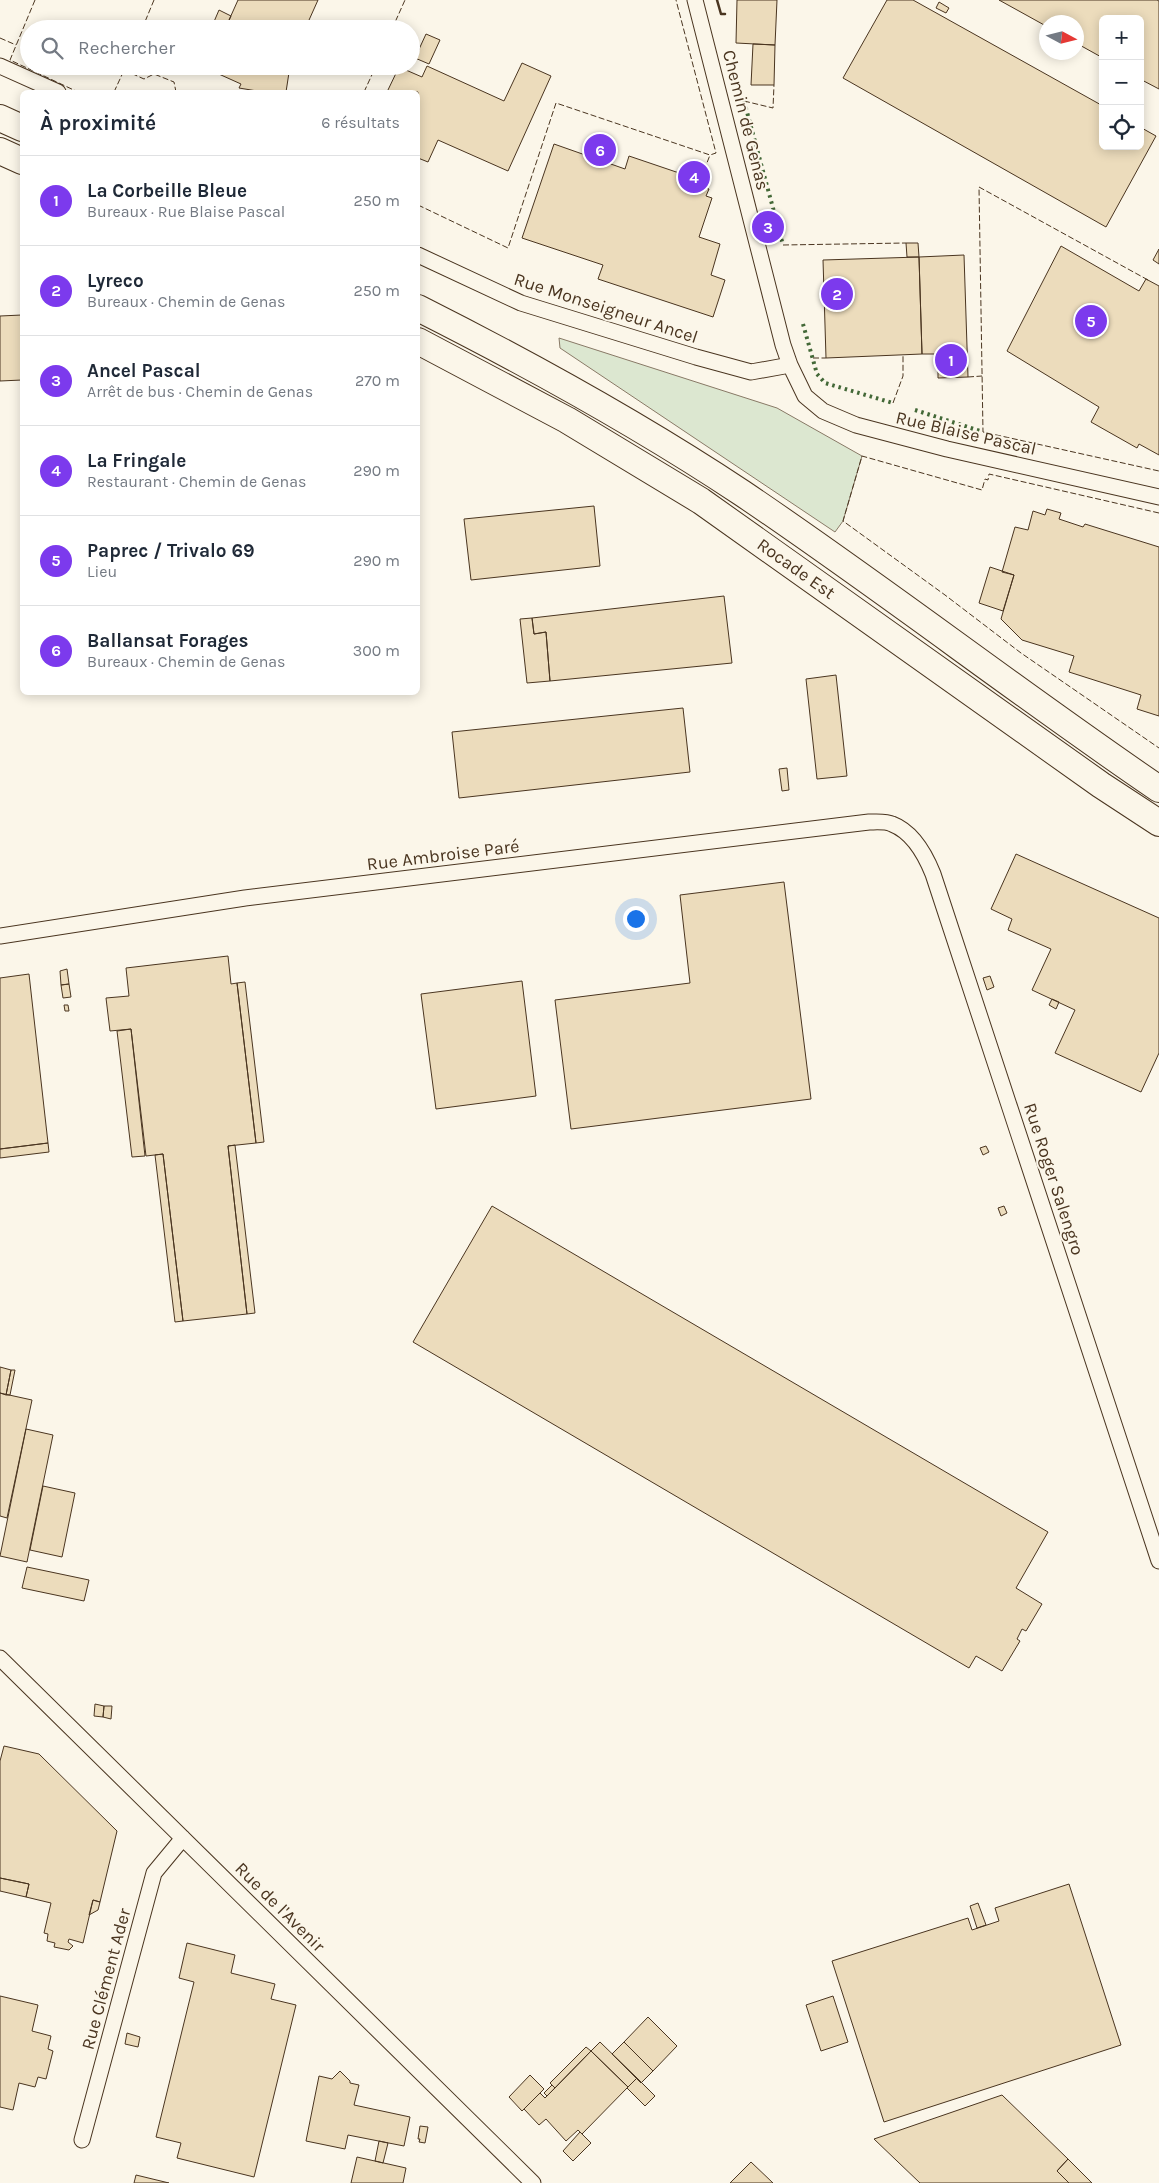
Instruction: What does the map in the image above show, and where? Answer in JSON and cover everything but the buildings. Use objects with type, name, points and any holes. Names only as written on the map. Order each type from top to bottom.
[{"type":"highway","points":[[0,118],[20,127]]},
{"type":"highway","points":[[0,151],[20,160]]},
{"type":"highway","name":"Rocade Est","points":[[420,309],[507,353],[619,416],[742,493],[1159,789]]},
{"type":"highway","name":"Rocade Est","points":[[420,342],[567,420],[701,501],[925,661],[1159,824]]},
{"type":"street","name":"Chemin de Genas","points":[[695,0],[790,365]]},
{"type":"street","points":[[0,66],[20,75]]},
{"type":"street","points":[[20,75],[54,90]]},
{"type":"street","name":"Rue Monseigneur Ancel","points":[[420,256],[521,303],[696,357],[751,372],[790,365]]},
{"type":"street","name":"Rue Blaise Pascal","points":[[790,365],[805,396],[823,411],[856,425],[947,449],[1159,497]]},
{"type":"street","name":"Rue Ambroise Paré","points":[[0,936],[245,898],[859,823],[892,823]]},
{"type":"street","name":"Rue Roger Salengro","points":[[892,823],[908,834],[925,853],[933,874],[1159,1561]]},
{"type":"street","name":"Rue de l'Avenir","points":[[0,1658],[533,2183]]},
{"type":"street","name":"Rue Clément Ader","points":[[82,2140],[154,1873],[183,1838]]},
{"type":"green space","points":[[559,338],[777,408],[862,456],[843,521],[835,532],[560,348]]},
{"type":"hedge","points":[[744,101],[783,245]]},
{"type":"hedge","points":[[803,324],[817,374],[825,383],[893,403]]},
{"type":"hedge","points":[[915,410],[983,432]]},
{"type":"fence","points":[[27,20],[35,0]]},
{"type":"fence","points":[[146,20],[154,0]]},
{"type":"fence","points":[[396,20],[405,0]]},
{"type":"fence","points":[[420,206],[508,248],[556,103],[710,155],[716,153],[676,0]]},
{"type":"fence","points":[[20,36],[10,60],[20,65]]},
{"type":"fence","points":[[0,38],[16,45]]},
{"type":"fence","points":[[42,75],[74,90]]},
{"type":"fence","points":[[115,90],[122,75]]},
{"type":"fence","points":[[135,75],[144,79],[152,75]]},
{"type":"fence","points":[[156,75],[174,82],[176,90]]},
{"type":"fence","points":[[365,90],[372,75]]},
{"type":"fence","points":[[744,101],[773,108],[774,85]]},
{"type":"fence","points":[[698,186],[710,155]]},
{"type":"fence","points":[[1148,280],[979,187],[983,432],[1159,471]]},
{"type":"fence","points":[[783,245],[906,243]]},
{"type":"fence","points":[[893,403],[903,376],[903,355]]},
{"type":"fence","points":[[813,358],[826,358]]},
{"type":"fence","points":[[968,377],[982,376]]},
{"type":"fence","points":[[1159,513],[989,474],[988,480],[985,479],[982,490],[862,456],[843,521],[1021,653],[1159,748]]},
{"type":"wall","points":[[717,0],[721,14],[725,14]]},
{"type":"place","name":"Ballansat Forages","points":[[600,150]]},
{"type":"place","name":"La Fringale","points":[[694,177]]},
{"type":"place","name":"Ancel Pascal","points":[[768,227]]},
{"type":"place","name":"Lyreco","points":[[837,294]]},
{"type":"place","name":"Paprec / Trivalo 69","points":[[1091,321]]},
{"type":"place","name":"La Corbeille Bleue","points":[[951,360]]}]
